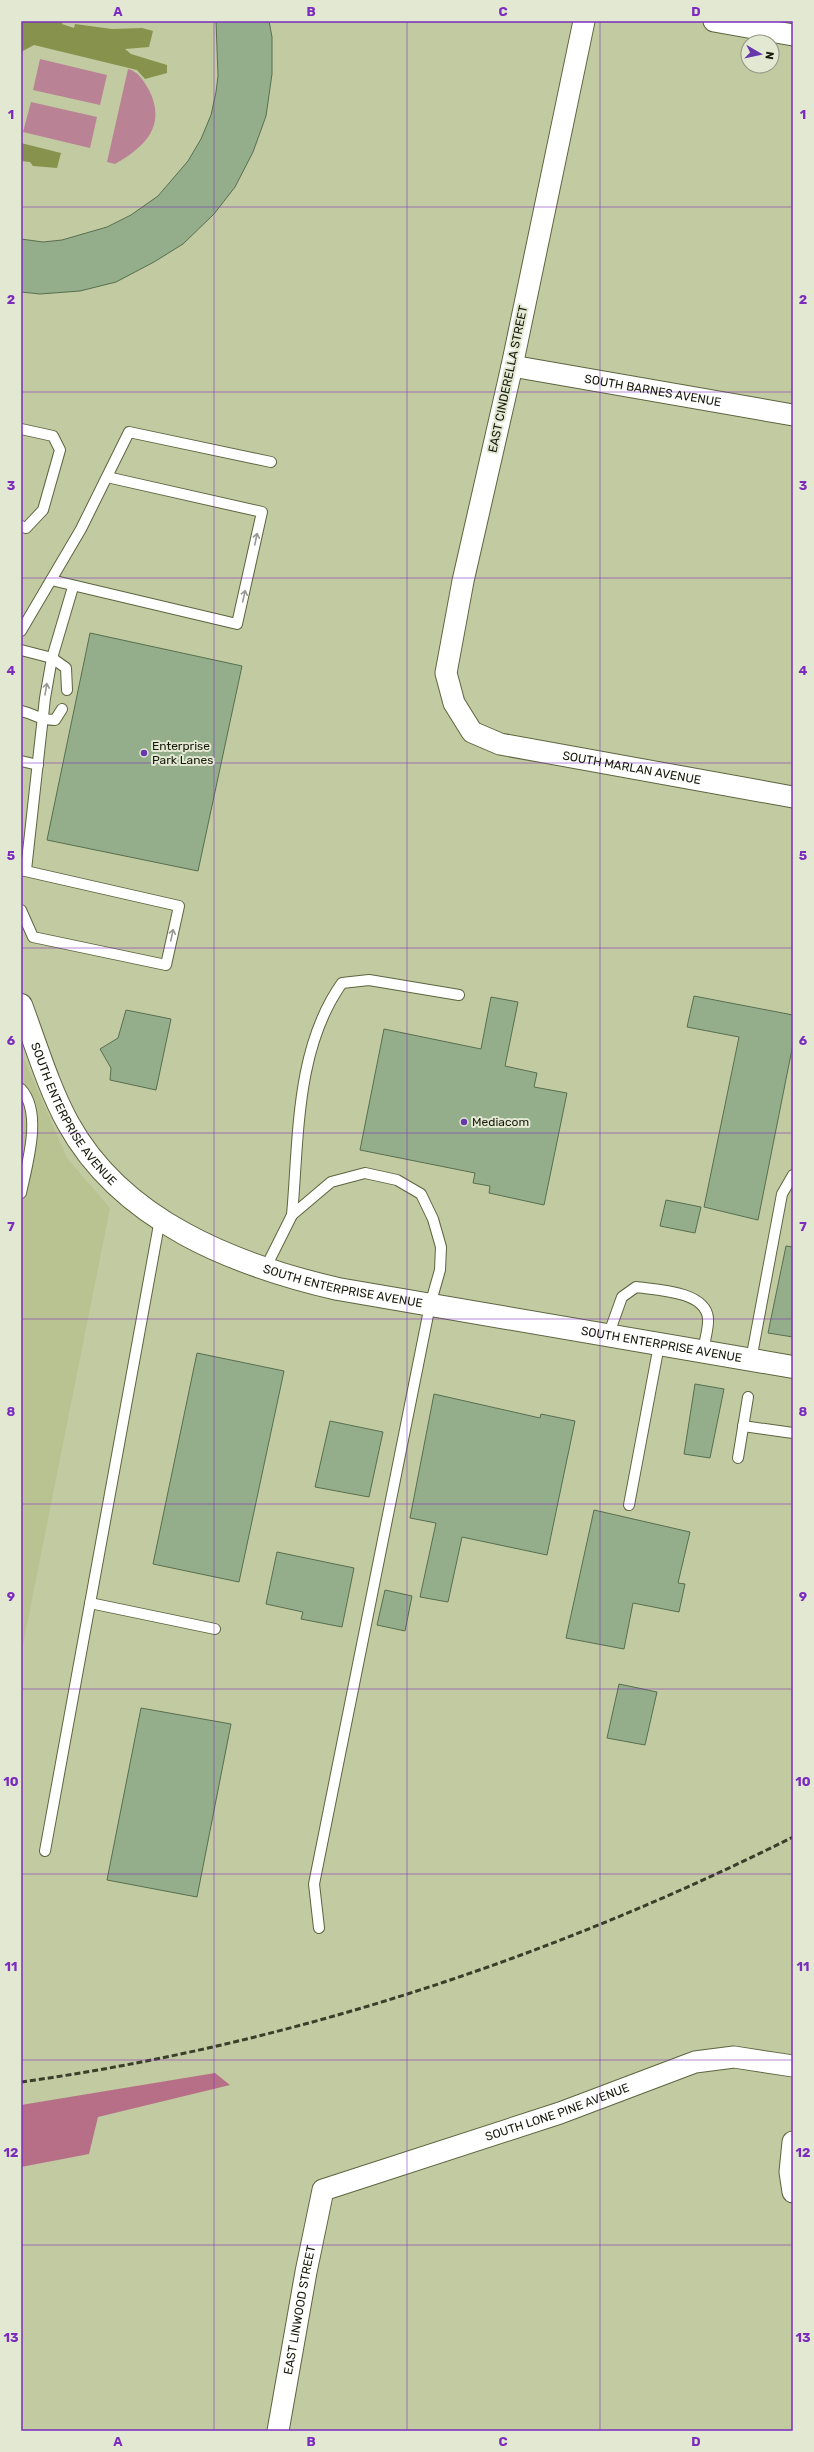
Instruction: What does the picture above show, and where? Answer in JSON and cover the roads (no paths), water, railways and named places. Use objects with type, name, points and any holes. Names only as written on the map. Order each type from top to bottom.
[{"type":"street","name":"EAST CINDERELLA STREET","points":[[472,732],[454,703],[446,673],[463,581],[512,366],[584,21]]},
{"type":"street","points":[[714,21],[793,35]]},
{"type":"street","name":"SOUTH BARNES AVENUE","points":[[512,366],[793,415]]},
{"type":"street","name":"SOUTH MARLAN AVENUE","points":[[472,732],[500,744],[793,797]]},
{"type":"street","name":"SOUTH ENTERPRISE AVENUE","points":[[21,1005],[59,1103],[79,1140],[112,1180],[160,1220],[216,1250],[265,1269],[338,1289],[793,1367]]},
{"type":"street","name":"SOUTH LONE PINE AVENUE","points":[[323,2190],[560,2113],[695,2062],[734,2057],[793,2066]]},
{"type":"street","points":[[793,2142],[790,2172],[793,2192]]},
{"type":"street","name":"EAST LINWOOD STREET","points":[[278,2431],[306,2272],[323,2190]]},
{"type":"lane","points":[[21,429],[53,436],[60,450],[43,510],[26,528],[21,526]]},
{"type":"lane","points":[[21,631],[81,529],[129,432],[272,462]]},
{"type":"lane","points":[[51,580],[73,587],[237,624],[262,512],[107,478]]},
{"type":"lane","points":[[21,910],[33,937],[166,965],[178,906],[24,870],[38,765],[41,720],[52,658],[73,587]]},
{"type":"lane","points":[[21,650],[52,658],[66,668],[67,690]]},
{"type":"lane","points":[[21,710],[29,712],[41,720],[55,720],[62,709]]},
{"type":"lane","points":[[21,761],[38,765]]},
{"type":"lane","points":[[265,1269],[292,1215],[304,1077],[327,1005],[342,983],[369,980],[459,995]]},
{"type":"lane","points":[[21,1089],[32,1108],[31,1140],[21,1193]]},
{"type":"lane","points":[[292,1215],[331,1182],[365,1173],[396,1180],[421,1194],[433,1218],[442,1247],[440,1270],[430,1305],[314,1884],[320,1928]]},
{"type":"lane","points":[[751,1360],[782,1194],[793,1175]]},
{"type":"lane","points":[[45,1851],[160,1220]]},
{"type":"lane","points":[[608,1336],[622,1297],[636,1287],[688,1295],[704,1307],[708,1318],[703,1352]]},
{"type":"lane","points":[[629,1505],[659,1345]]},
{"type":"lane","points":[[738,1458],[748,1397]]},
{"type":"lane","points":[[743,1426],[793,1433]]},
{"type":"lane","points":[[90,1604],[214,1629]]},
{"type":"railway","points":[[21,2082],[121,2066],[221,2045],[319,2020],[417,1991],[513,1958],[608,1921],[701,1881],[793,1837]]},
{"type":"place","name":"Enterprise Park Lanes","points":[[144,753]]},
{"type":"place","name":"Mediacom","points":[[464,1122]]}]
